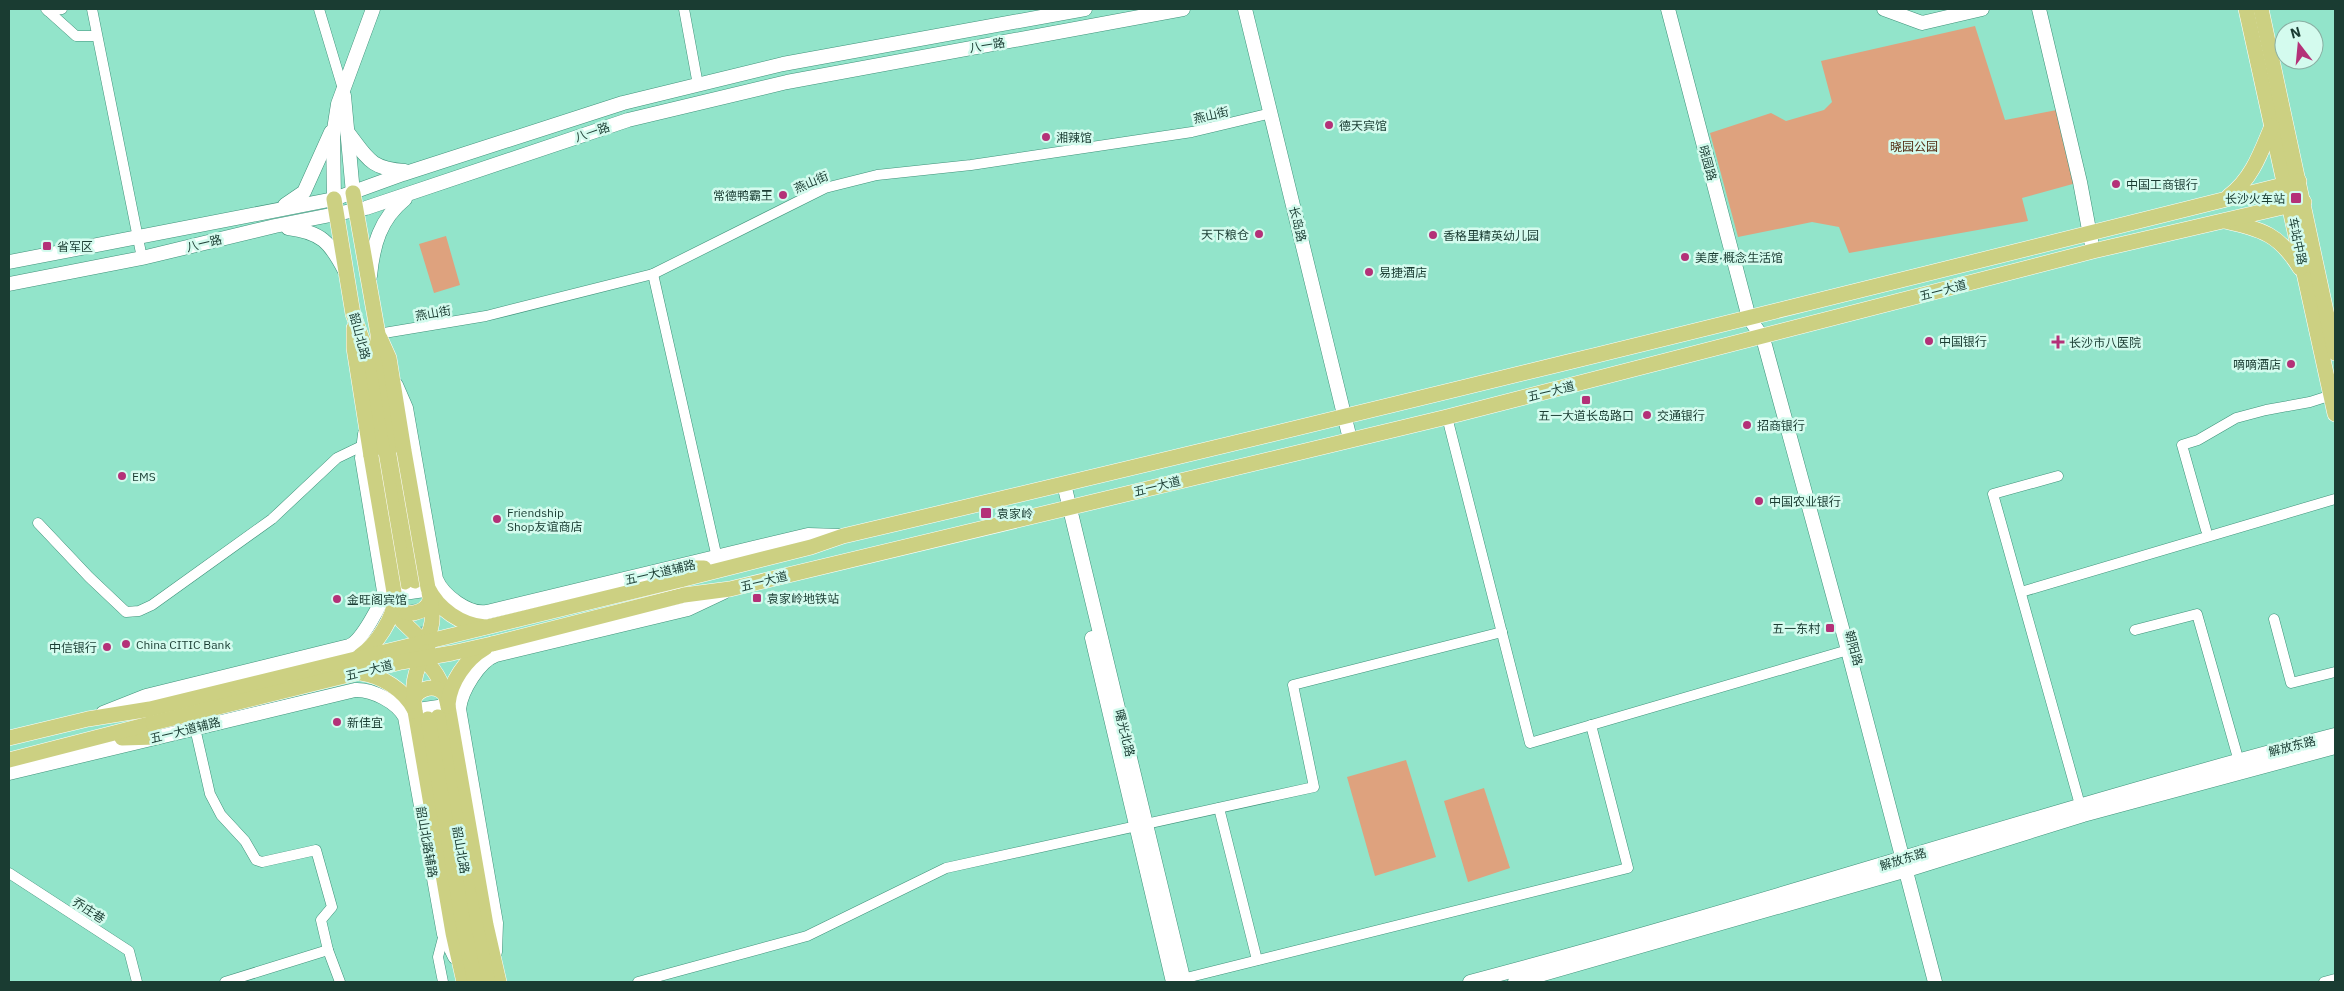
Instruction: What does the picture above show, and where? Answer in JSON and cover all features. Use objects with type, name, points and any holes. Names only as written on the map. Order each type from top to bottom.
[{"type":"main road","name":"车站中路","points":[[2246,9],[2265,63],[2297,203],[2335,353]]},
{"type":"main road","name":"车站中路","points":[[2261,9],[2272,126],[2292,182]]},
{"type":"main road","points":[[2224,200],[2242,186],[2259,157],[2272,126]]},
{"type":"main road","name":"五一大道","points":[[9,760],[95,740],[155,730],[400,662],[427,648],[491,627],[720,563],[811,547],[844,536],[1344,417],[2089,235],[2292,182]]},
{"type":"main road","name":"韶山北路","points":[[353,193],[378,334],[378,359],[424,588]]},
{"type":"main road","name":"韶山北路","points":[[334,198],[354,314],[365,346],[424,588]]},
{"type":"main road","name":"五一大道","points":[[9,738],[88,719],[150,708],[356,651],[427,648],[452,654],[684,596],[730,589],[1448,417],[1766,337],[2093,251],[2297,203]]},
{"type":"main road","name":"车站中路","points":[[2297,203],[2305,276],[2333,394],[2335,414]]},
{"type":"main road","points":[[2219,220],[2262,231],[2277,239],[2292,255],[2305,276]]},
{"type":"main road","points":[[354,314],[354,348],[393,611],[370,647],[356,651]]},
{"type":"main road","points":[[378,334],[388,358],[392,376],[426,608],[417,612],[406,612],[392,600]]},
{"type":"main road","points":[[424,588],[440,606],[458,619],[473,625],[491,627]]},
{"type":"main road","points":[[424,588],[432,624],[427,648],[414,676],[431,708],[500,982]]},
{"type":"main road","points":[[392,600],[402,621],[427,648],[434,671],[431,708],[448,934],[463,975]]},
{"type":"main road","points":[[431,708],[451,691],[468,660],[492,644]]},
{"type":"main road","points":[[359,672],[376,676],[397,689],[407,698],[431,708]]},
{"type":"main road","name":"韶山北路","points":[[431,708],[464,930],[475,982]]},
{"type":"main road","name":"韶山北路","points":[[431,708],[488,982]]},
{"type":"street","points":[[47,10],[62,9]]},
{"type":"street","points":[[92,9],[142,258]]},
{"type":"street","points":[[319,9],[344,90]]},
{"type":"street","name":"韶山北路","points":[[334,198],[333,136],[338,104],[373,9]]},
{"type":"street","points":[[684,9],[698,85]]},
{"type":"street","name":"八一路","points":[[9,262],[137,235],[334,198],[623,103],[783,64],[1085,9]]},
{"type":"street","name":"八一路","points":[[9,284],[142,258],[275,226],[356,210],[416,192],[628,120],[786,82],[1183,9]]},
{"type":"street","name":"长岛路","points":[[1246,9],[1350,439]]},
{"type":"street","name":"晓园路","points":[[1668,9],[1756,316]]},
{"type":"street","points":[[1884,9],[1922,23],[1982,9]]},
{"type":"street","points":[[2039,9],[2080,182],[2093,251]]},
{"type":"street","points":[[47,10],[76,36],[96,36]]},
{"type":"street","name":"韶山北路","points":[[344,90],[353,193]]},
{"type":"street","name":"燕山街","points":[[378,334],[486,316],[653,274],[825,188],[877,175],[971,165],[1192,132],[1271,113]]},
{"type":"street","points":[[281,208],[304,192],[335,125]]},
{"type":"street","points":[[349,134],[368,159],[376,165],[386,170],[410,172]]},
{"type":"street","points":[[369,287],[372,257],[378,232],[389,213],[416,192]]},
{"type":"street","points":[[275,226],[316,234],[324,239],[346,272]]},
{"type":"street","points":[[653,274],[720,563]]},
{"type":"street","name":"朝阳路","points":[[1756,316],[1766,337],[1908,864],[1936,982]]},
{"type":"street","name":"朝阳路","points":[[1766,337],[1848,650],[1942,982]]},
{"type":"street","points":[[392,376],[406,408],[435,574],[424,588],[392,600]]},
{"type":"street","points":[[2206,530],[2182,445],[2198,440],[2236,418],[2310,402],[2333,394]]},
{"type":"street","points":[[1448,417],[1530,743],[1848,650]]},
{"type":"street","points":[[38,523],[89,577],[126,612],[139,611],[152,605],[272,519],[336,458],[368,451]]},
{"type":"street","points":[[2058,476],[1993,494],[2082,810]]},
{"type":"street","name":"曙光北路","points":[[1059,485],[1178,981]]},
{"type":"street","points":[[2021,592],[2335,499]]},
{"type":"street","name":"五一大道辅路","points":[[476,612],[487,612],[678,574]]},
{"type":"street","points":[[424,588],[476,612],[488,659]]},
{"type":"street","points":[[431,708],[488,659],[688,609],[730,589]]},
{"type":"street","points":[[2135,630],[2197,614],[2240,766]]},
{"type":"street","points":[[2274,619],[2291,683],[2335,672]]},
{"type":"street","points":[[638,982],[807,936],[946,868],[1314,787],[1293,685],[1502,632]]},
{"type":"street","points":[[88,719],[146,696],[356,651],[362,689],[460,715],[496,923],[495,963]]},
{"type":"street","name":"五一大道辅路","points":[[9,773],[155,730],[195,728],[362,689]]},
{"type":"street","points":[[1178,981],[1628,868],[1591,725]]},
{"type":"street","points":[[195,728],[210,794],[221,815],[245,841],[256,860],[262,862],[316,850],[332,906],[321,920],[328,950],[340,982]]},
{"type":"street","name":"解放东路","points":[[1515,982],[2082,810],[2240,766],[2335,735]]},
{"type":"street","name":"解放东路","points":[[2240,766],[2335,747]]},
{"type":"street","points":[[1219,808],[1257,960]]},
{"type":"street","name":"解放东路","points":[[1470,982],[1908,864]]},
{"type":"street","name":"乔庄巷","points":[[9,873],[129,950],[138,982]]},
{"type":"street","points":[[443,982],[438,957],[448,934]]},
{"type":"street","points":[[225,982],[328,950]]},
{"type":"street","points":[[2324,982],[2335,979]]},
{"type":"green space","name":"晓园公园","points":[[1975,26],[2005,120],[2062,109],[2080,182],[2022,198],[2028,221],[1849,253],[1839,227],[1812,222],[1738,237],[1710,133],[1771,113],[1786,121],[1824,110],[1832,102],[1821,61]]},
{"type":"green space","points":[[446,236],[460,285],[434,293],[419,244]]},
{"type":"green space","points":[[1406,760],[1436,857],[1375,876],[1347,777]]},
{"type":"green space","points":[[1484,788],[1510,868],[1468,882],[1444,801]]},
{"type":"tunnel","points":[[415,581],[426,646]]},
{"type":"tunnel","points":[[405,582],[412,625]]},
{"type":"place","name":"德天宾馆","points":[[1329,125]]},
{"type":"place","name":"湘辣馆","points":[[1046,137]]},
{"type":"place","name":"中国工商银行","points":[[2116,184]]},
{"type":"place","name":"常德鸭霸王","points":[[783,195]]},
{"type":"place","name":"长沙火车站","points":[[2296,198]]},
{"type":"place","name":"天下粮仓","points":[[1259,234]]},
{"type":"place","name":"香格里精英幼儿园","points":[[1433,235]]},
{"type":"place","name":"省军区","points":[[47,246]]},
{"type":"place","name":"美度·概念生活馆","points":[[1685,257]]},
{"type":"place","name":"易捷酒店","points":[[1369,272]]},
{"type":"place","name":"中国银行","points":[[1929,341]]},
{"type":"place","name":"长沙市八医院","points":[[2058,342]]},
{"type":"place","name":"嘀嘀酒店","points":[[2291,364]]},
{"type":"place","name":"五一大道长岛路口","points":[[1586,400]]},
{"type":"place","name":"交通银行","points":[[1647,415]]},
{"type":"place","name":"招商银行","points":[[1747,425]]},
{"type":"place","name":"EMS","points":[[122,476]]},
{"type":"place","name":"中国农业银行","points":[[1759,501]]},
{"type":"place","name":"袁家岭","points":[[986,513]]},
{"type":"place","name":"Friendship Shop友谊商店","points":[[497,519]]},
{"type":"place","name":"袁家岭地铁站","points":[[757,598]]},
{"type":"place","name":"金旺阁宾馆","points":[[337,599]]},
{"type":"place","name":"五一东村","points":[[1830,628]]},
{"type":"place","name":"China CITIC Bank","points":[[126,644]]},
{"type":"place","name":"中信银行","points":[[107,647]]},
{"type":"place","name":"新佳宜","points":[[337,722]]}]
